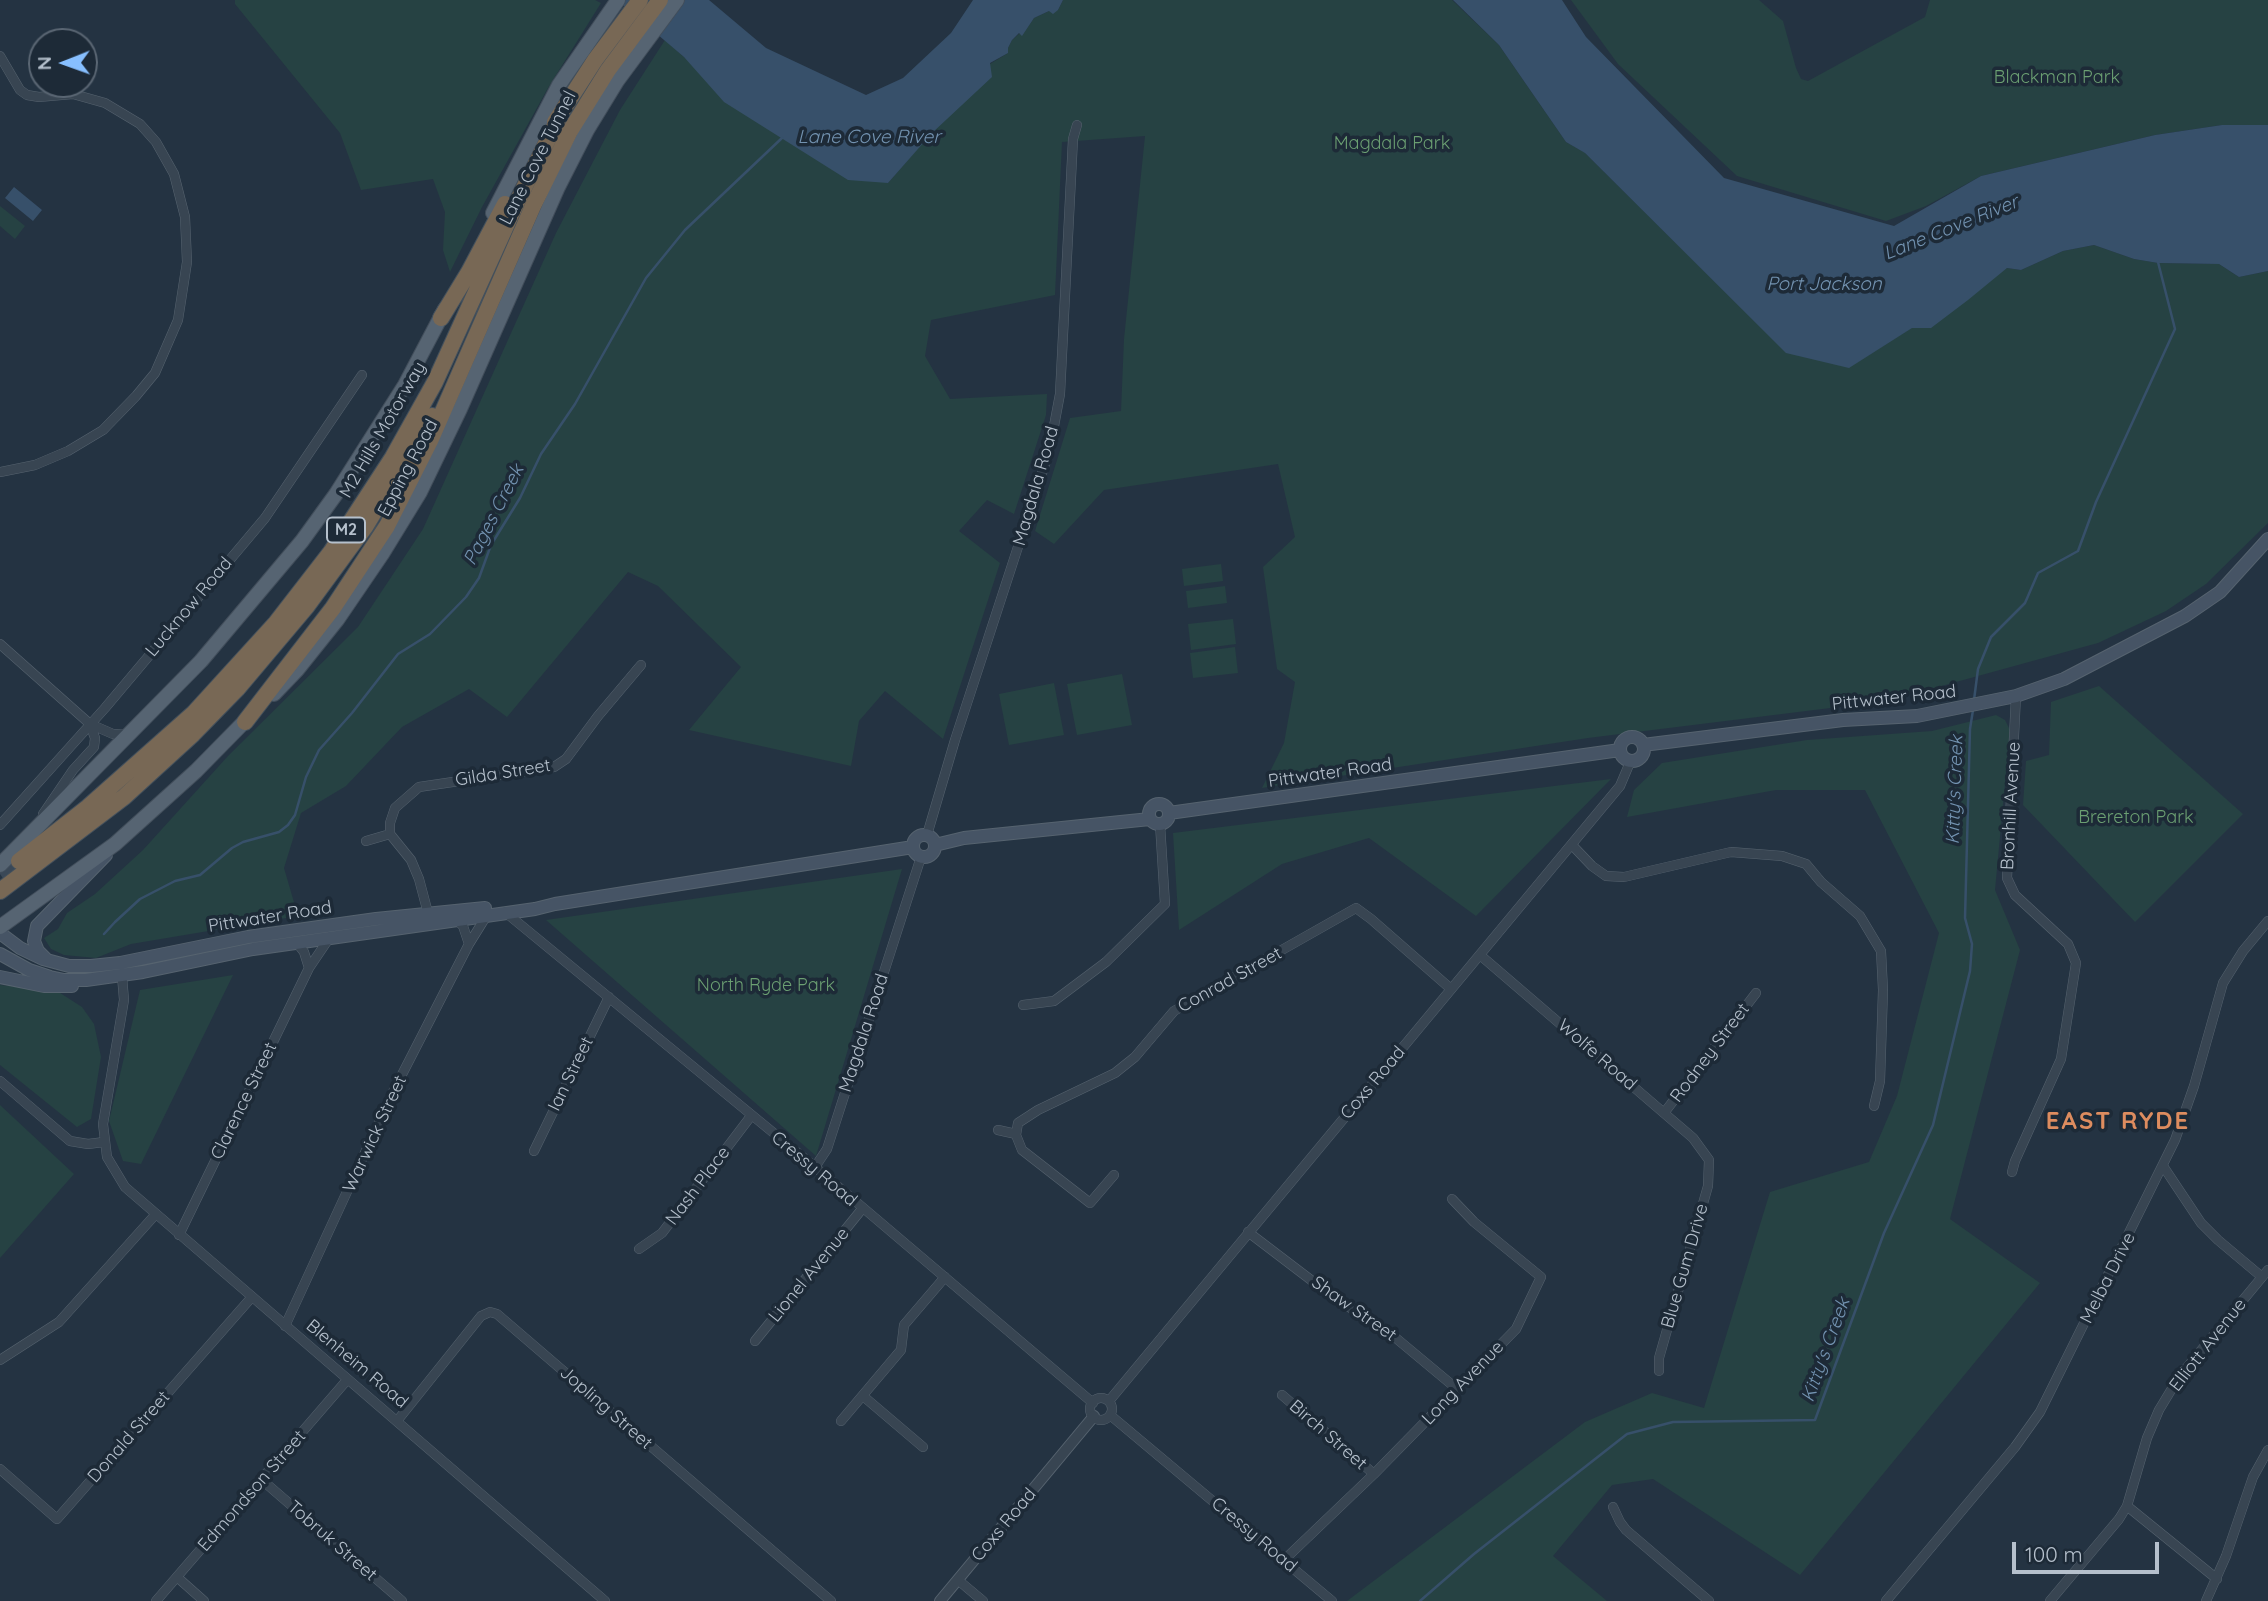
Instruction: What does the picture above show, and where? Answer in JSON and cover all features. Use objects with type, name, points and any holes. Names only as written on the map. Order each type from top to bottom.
[{"type":"highway","name":"Lane Cove Tunnel","points":[[560,115],[629,40],[640,0]]},
{"type":"highway","name":"Lane Cove Tunnel","points":[[471,345],[533,205],[570,131],[590,96],[660,0]]},
{"type":"highway","name":"M2","points":[[441,318],[509,197],[560,115]]},
{"type":"highway","name":"M2 Hills Motorway","points":[[19,861],[88,807],[194,713],[276,623],[331,552],[393,457],[435,382],[516,204],[560,115]]},
{"type":"highway","name":"M2","points":[[245,722],[333,608],[387,526],[430,442],[471,345]]},
{"type":"highway","name":"M2 Hills Motorway","points":[[0,891],[77,835],[145,779],[193,734],[274,647],[365,527],[413,450],[471,345]]},
{"type":"main road","points":[[0,865],[201,661],[302,541],[336,494],[405,385],[559,85],[618,0]]},
{"type":"main road","name":"Epping Road","points":[[0,927],[115,844],[196,771],[297,670],[337,620],[406,516],[441,451],[569,164],[602,104],[629,40],[677,0]]},
{"type":"main road","name":"Pittwater Road","points":[[1643,746],[1843,720],[1917,716],[2016,696],[2064,679],[2185,616],[2220,592],[2268,539]]},
{"type":"main road","points":[[1629,737],[1638,738],[1643,746],[1642,755],[1631,761],[1624,758],[1620,750],[1621,743],[1629,737]]},
{"type":"main road","name":"Pittwater Road","points":[[1169,813],[1620,750]]},
{"type":"main road","points":[[931,840],[931,855],[917,852],[917,837],[931,840],[964,838],[1167,820],[1169,813],[1166,807],[1158,804],[1150,810],[1155,821]]},
{"type":"main road","points":[[51,962],[41,955],[36,947],[34,936],[37,926],[115,844]]},
{"type":"main road","name":"Pittwater Road","points":[[0,954],[43,975],[64,980],[86,980],[248,937],[428,913],[555,904],[917,852]]},
{"type":"main road","name":"Pittwater Road","points":[[0,933],[28,953],[51,962],[121,969],[555,904]]},
{"type":"main road","points":[[0,977],[60,987],[72,986],[86,980]]},
{"type":"street","points":[[0,56],[20,90],[27,95],[39,97],[73,94],[105,103],[140,124],[156,142],[174,174],[185,217],[187,262],[178,320],[155,373],[136,396],[103,430],[68,451],[35,464],[0,472]]},
{"type":"street","name":"Magdala Road","points":[[931,840],[955,740],[1038,485],[1054,426],[1060,394],[1073,139],[1077,125]]},
{"type":"street","name":"Lucknow Road","points":[[0,825],[90,724],[265,518],[362,375]]},
{"type":"street","points":[[0,644],[90,724],[113,734],[129,735]]},
{"type":"street","name":"Gilda Street","points":[[390,834],[395,808],[419,787],[554,767],[566,759],[641,665]]},
{"type":"street","name":"Bronhill Avenue","points":[[2012,1172],[2062,1059],[2076,963],[2068,944],[2015,895],[2007,878],[2016,696]]},
{"type":"street","points":[[33,831],[73,771],[94,747],[96,740],[90,724]]},
{"type":"street","name":"Coxs Road","points":[[1109,1401],[1572,845],[1620,786],[1631,761]]},
{"type":"street","points":[[1023,1005],[1054,1001],[1106,962],[1165,904],[1155,821]]},
{"type":"street","points":[[366,841],[390,834],[411,860],[428,913]]},
{"type":"street","points":[[1572,845],[1606,876],[1624,877],[1731,852],[1782,856],[1806,864],[1821,882],[1860,916],[1881,951],[1883,990],[1880,1081],[1874,1107]]},
{"type":"street","name":"Magdala Road","points":[[815,1167],[827,1149],[917,852]]},
{"type":"street","name":"Conrad Street","points":[[1016,1134],[1018,1124],[1038,1110],[1115,1073],[1135,1057],[1174,1011],[1356,908],[1451,989]]},
{"type":"street","points":[[535,909],[528,924],[535,935]]},
{"type":"street","name":"Cressy Road","points":[[505,912],[815,1167],[1093,1403]]},
{"type":"street","points":[[401,926],[428,913],[463,926],[469,944]]},
{"type":"street","name":"Warwick Street","points":[[285,1326],[393,1092],[469,944],[487,915]]},
{"type":"street","name":"Melba Drive","points":[[1886,1601],[2015,1447],[2040,1412],[2163,1166],[2190,1099],[2223,983],[2268,921]]},
{"type":"street","name":"Clarence Street","points":[[180,1235],[309,968],[330,937]]},
{"type":"street","points":[[297,943],[304,952],[309,968]]},
{"type":"street","name":"Wolfe Road","points":[[1480,955],[1693,1138],[1709,1160]]},
{"type":"street","name":"Blenheim Road","points":[[121,969],[124,1000],[103,1117],[104,1142],[111,1165],[122,1184],[605,1601]]},
{"type":"street","name":"Rodney Street","points":[[1664,1113],[1756,993]]},
{"type":"street","name":"Ian Street","points":[[534,1151],[608,997]]},
{"type":"street","points":[[0,1081],[70,1141],[88,1144],[104,1142]]},
{"type":"street","name":"Nash Place","points":[[639,1250],[662,1233],[751,1116]]},
{"type":"street","points":[[998,1130],[1016,1134],[1021,1150],[1090,1203],[1114,1175]]},
{"type":"street","name":"Blue Gum Drive","points":[[1659,1371],[1659,1358],[1708,1186],[1709,1160]]},
{"type":"street","points":[[2163,1166],[2201,1223],[2218,1240],[2265,1274]]},
{"type":"street","name":"Long Avenue","points":[[1284,1560],[1374,1474],[1516,1329],[1541,1277],[1474,1222],[1452,1199]]},
{"type":"street","name":"Lionel Avenue","points":[[755,1340],[862,1209]]},
{"type":"street","points":[[0,1360],[58,1322],[155,1215]]},
{"type":"street","name":"Shaw Street","points":[[1248,1232],[1332,1296],[1391,1334],[1457,1389]]},
{"type":"street","name":"Elliott Avenue","points":[[2050,1601],[2127,1506],[2147,1438],[2159,1410],[2179,1377],[2265,1274]]},
{"type":"street","points":[[841,1420],[901,1350],[904,1325],[945,1277]]},
{"type":"street","name":"Donald Street","points":[[0,1469],[57,1519],[251,1298]]},
{"type":"street","name":"Jopling Street","points":[[397,1421],[481,1316],[490,1312],[497,1314],[831,1601]]},
{"type":"street","name":"Edmondson Street","points":[[156,1601],[347,1380]]},
{"type":"street","name":"Birch Street","points":[[1282,1395],[1374,1474]]},
{"type":"street","points":[[863,1396],[923,1447]]},
{"type":"street","points":[[1100,1398],[1109,1401],[1112,1408],[1110,1415],[1102,1420],[1094,1416],[1091,1410],[1093,1403],[1100,1398]]},
{"type":"street","name":"Cressy Road","points":[[1110,1415],[1332,1601]]},
{"type":"street","name":"Coxs Road","points":[[940,1601],[1094,1416]]},
{"type":"street","points":[[2206,1601],[2217,1579],[2253,1477],[2268,1450]]},
{"type":"street","name":"Tobruk Street","points":[[262,1480],[402,1601]]},
{"type":"street","points":[[2127,1506],[2217,1579]]},
{"type":"street","points":[[1613,1507],[1626,1530],[1709,1601]]},
{"type":"street","points":[[177,1577],[204,1601]]},
{"type":"street","points":[[958,1580],[983,1601]]},
{"type":"green space","points":[[235,0],[595,0],[601,3],[548,88],[482,207],[450,272],[443,250],[445,212],[433,179],[361,190],[340,133],[235,4]]},
{"type":"green space","name":"Magdala Park","points":[[1063,0],[1452,0],[1499,45],[1566,142],[1584,152],[1786,352],[1849,367],[2007,268],[2021,270],[2063,251],[2094,245],[2134,259],[2158,263],[2219,264],[2239,277],[2268,271],[2268,523],[2206,584],[2166,611],[2098,643],[1887,701],[1588,738],[1262,788],[1284,743],[1295,682],[1277,669],[1263,567],[1295,537],[1278,464],[1104,490],[1054,544],[1035,531],[1070,418],[1121,411],[1124,339],[1145,136],[1062,142],[1055,295],[931,320],[925,356],[950,399],[1047,394],[1046,415],[1014,514],[987,500],[959,531],[1000,563],[943,739],[885,691],[859,721],[851,766],[689,730],[741,667],[658,586],[628,572],[507,717],[469,689],[402,727],[346,786],[301,813],[284,868],[298,916],[131,944],[96,958],[64,955],[51,949],[44,938],[58,929],[67,913],[95,894],[143,850],[228,756],[358,627],[423,529],[556,233],[620,110],[665,40],[684,57],[888,183],[990,64],[1008,53],[1012,40],[1020,33],[1022,35],[1034,18],[1058,10]]},
{"type":"green space","name":"Blackman Park","points":[[1571,0],[1759,0],[1783,21],[1796,68],[1801,79],[1808,81],[1925,17],[1930,0],[2268,0],[2268,125],[2222,125],[2155,135],[1981,176],[1926,206],[1886,221],[1737,176],[1618,64]]},
{"type":"green space","points":[[0,206],[25,226],[15,239],[0,226]]},
{"type":"green space","points":[[1221,564],[1223,581],[1184,586],[1182,569]]},
{"type":"green space","points":[[1225,586],[1227,603],[1188,608],[1186,591]]},
{"type":"green space","points":[[1233,619],[1236,644],[1191,650],[1188,624]]},
{"type":"green space","points":[[1235,647],[1238,673],[1193,678],[1190,653]]},
{"type":"green space","points":[[1122,674],[1132,725],[1077,735],[1067,684]]},
{"type":"green space","points":[[1054,683],[1064,735],[1009,745],[999,694]]},
{"type":"green space","name":"Brereton Park","points":[[2099,686],[2243,814],[2135,922],[2023,805],[2026,761],[2049,755],[2051,702]]},
{"type":"green space","points":[[1996,715],[2005,720],[2010,730],[1995,890],[2020,950],[1950,1219],[2040,1283],[1800,1575],[1653,1479],[1612,1485],[1553,1556],[1607,1601],[1347,1601],[1585,1422],[1652,1393],[1704,1408],[1770,1192],[1869,1162],[1897,1096],[1939,933],[1865,790],[1776,790],[1627,817],[1634,790],[1662,763],[1807,740],[1932,731]]},
{"type":"green space","points":[[1611,779],[1476,916],[1369,838],[1282,864],[1179,930],[1173,833]]},
{"type":"green space","name":"North Ryde Park","points":[[902,869],[816,1156],[546,920]]},
{"type":"green space","points":[[233,975],[141,1164],[123,1161],[109,1121],[140,990]]},
{"type":"green space","points":[[0,985],[57,991],[82,1007],[94,1024],[101,1057],[91,1119],[77,1127],[0,1065]]},
{"type":"green space","points":[[0,1105],[74,1174],[0,1258]]},
{"type":"water","name":"Lane Cove River","points":[[617,0],[709,0],[766,48],[866,95],[903,78],[951,33],[973,0],[1063,0],[1053,14],[1049,11],[1034,18],[1022,36],[1019,33],[1012,40],[1008,53],[990,63],[992,77],[932,133],[888,183],[848,180],[724,102],[684,57]]},
{"type":"water","name":"Port Jackson","points":[[1453,0],[1562,0],[1586,37],[1724,178],[1894,226],[1981,176],[2155,135],[2222,125],[2268,125],[2268,271],[2239,277],[2219,264],[2158,263],[2134,259],[2094,245],[2063,251],[2021,270],[2007,268],[1931,328],[1912,328],[1849,368],[1786,353],[1585,153],[1566,142],[1499,45]]},
{"type":"water","points":[[14,187],[42,210],[33,221],[5,198]]},
{"type":"waterway","name":"Pages Creek","points":[[104,934],[140,899],[175,881],[200,875],[232,848],[243,842],[279,832],[288,825],[295,815],[306,777],[319,750],[398,654],[430,634],[466,597],[479,578],[491,545],[520,498],[541,454],[575,404],[646,278],[685,230],[782,138]]},
{"type":"waterway","name":"Kitty's Creek","points":[[1974,700],[1978,669],[1991,637],[2025,603],[2038,573],[2078,551],[2096,502],[2175,329],[2158,262]]},
{"type":"waterway","name":"Kitty's Creek","points":[[1420,1601],[1474,1554],[1627,1434],[1673,1422],[1815,1420],[1884,1233],[1933,1125],[1970,971],[1972,944],[1965,918],[1970,729],[1973,710]]},
{"type":"tunnel","points":[[0,874],[19,861]]},
{"type":"district","name":"EAST RYDE","points":[[2118,1122]]}]
